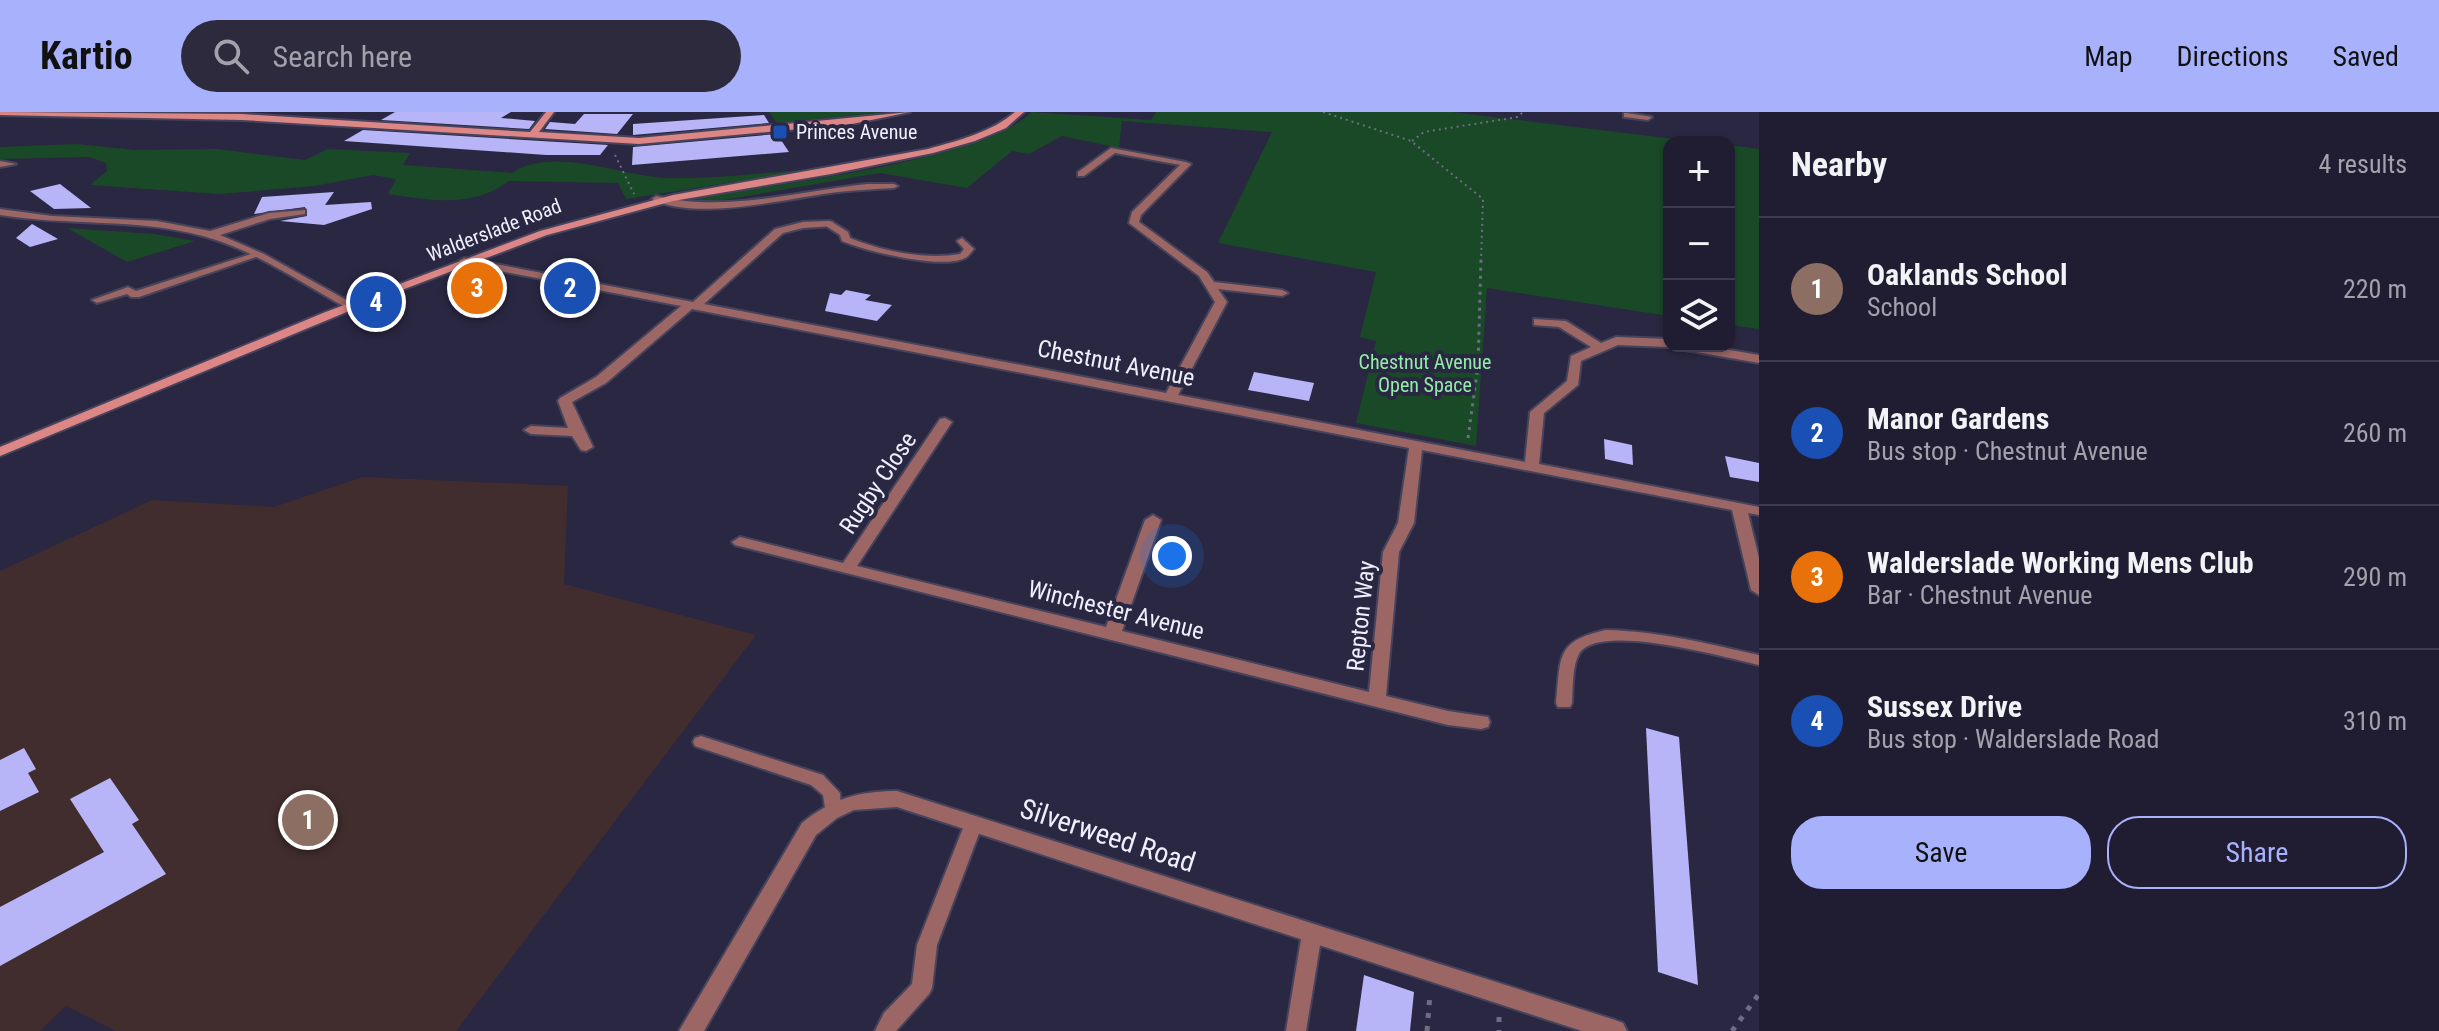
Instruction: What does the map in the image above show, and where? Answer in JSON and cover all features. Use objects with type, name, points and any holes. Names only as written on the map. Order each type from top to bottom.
[{"type":"street","points":[[533,134],[550,112]]},
{"type":"street","points":[[0,113],[242,117],[617,140],[684,138],[852,121],[906,112]]},
{"type":"street","name":"Walderslade Road","points":[[0,452],[351,306],[572,221],[656,199],[940,149],[1005,126],[1020,112]]},
{"type":"street","points":[[1627,115],[1648,117]]},
{"type":"street","points":[[1170,398],[1221,302],[1203,274],[1134,223],[1136,214],[1186,164]]},
{"type":"street","points":[[0,212],[62,221],[171,227],[212,234],[351,306]]},
{"type":"street","points":[[212,234],[269,216],[301,212]]},
{"type":"street","points":[[586,447],[565,401],[601,380],[779,231],[803,225],[829,224]]},
{"type":"street","name":"Chestnut Avenue","points":[[464,261],[1759,511]]},
{"type":"street","points":[[1210,285],[1282,293]]},
{"type":"street","points":[[1538,322],[1562,324],[1599,347]]},
{"type":"street","points":[[1532,467],[1537,412],[1573,382],[1575,359],[1599,347],[1632,340],[1663,343]]},
{"type":"street","points":[[1719,352],[1759,359]]},
{"type":"street","name":"Rugby Close","points":[[847,569],[945,422]]},
{"type":"street","points":[[531,430],[577,432]]},
{"type":"street","name":"Repton Way","points":[[1377,700],[1391,552],[1406,523],[1416,446]]},
{"type":"street","points":[[1739,508],[1759,590]]},
{"type":"street","points":[[1112,634],[1153,520]]},
{"type":"street","name":"Winchester Avenue","points":[[740,542],[1448,718],[1481,722]]},
{"type":"street","name":"Silverweed Road","points":[[691,1031],[809,829],[832,809],[864,798],[897,799],[1615,1031]]},
{"type":"lane","points":[[1081,174],[1114,150],[1186,164]]},
{"type":"lane","points":[[656,199],[686,206],[851,187],[894,186]]},
{"type":"lane","points":[[829,224],[845,234],[845,239],[859,245],[943,259],[963,256],[969,249],[962,241]]},
{"type":"lane","points":[[97,300],[128,290],[135,295],[254,256]]},
{"type":"lane","points":[[1564,703],[1572,650],[1582,640],[1603,634],[1632,635],[1759,660]]},
{"type":"lane","points":[[701,742],[817,780],[831,793],[832,809]]},
{"type":"lane","points":[[885,1031],[891,1020],[922,988],[927,945],[974,823]]},
{"type":"lane","points":[[1296,1031],[1312,933]]},
{"type":"path","points":[[1323,112],[1411,141],[1483,199],[1478,366],[1466,454]]},
{"type":"path","points":[[1411,141],[1424,132],[1518,117],[1523,112]]},
{"type":"path","points":[[617,140],[615,159],[639,203]]},
{"type":"path","points":[[1427,1031],[1432,971]]},
{"type":"path","points":[[1732,1031],[1759,994]]},
{"type":"shaded area","points":[[363,477],[568,486],[564,584],[756,635],[456,1031],[116,1031],[66,1006],[40,1031],[0,1031],[0,571],[152,500],[274,507]]},
{"type":"green space","points":[[769,112],[885,112],[777,123]]},
{"type":"green space","name":"Chestnut Avenue Open Space","points":[[1031,112],[1151,120],[1156,112],[1452,112],[1663,138],[1663,315],[1487,288],[1476,446],[1356,423],[1376,341],[1360,337],[1376,272],[1218,243],[1272,132],[1122,121],[1119,148],[1062,136],[1029,154],[1012,151],[967,188],[880,173],[706,203],[675,201],[918,159],[967,145],[1006,129]]},
{"type":"green space","points":[[77,144],[134,150],[217,149],[305,160],[328,149],[410,153],[403,165],[512,173],[529,165],[548,162],[568,162],[668,178],[816,169],[626,199],[618,183],[509,181],[480,196],[450,200],[388,194],[396,179],[373,175],[314,186],[219,194],[90,185],[107,171],[106,163],[89,157],[0,159],[0,147]]},
{"type":"green space","points":[[1735,146],[1759,149],[1759,329],[1735,326]]},
{"type":"green space","points":[[67,228],[154,234],[195,241],[127,262]]},
{"type":"building","points":[[395,112],[511,112],[501,118],[535,121],[529,129],[381,120]]},
{"type":"building","points":[[584,114],[633,114],[617,134],[545,129],[550,122],[575,124]]},
{"type":"building","points":[[764,115],[769,123],[633,135],[633,124]]},
{"type":"building","points":[[363,130],[608,145],[600,155],[546,155],[344,141]]},
{"type":"building","points":[[777,134],[789,152],[632,165],[633,147]]},
{"type":"building","points":[[60,184],[91,208],[54,209],[30,191]]},
{"type":"building","points":[[334,192],[325,205],[371,202],[372,209],[324,225],[280,221],[307,216],[305,207],[254,214],[262,197]]},
{"type":"building","points":[[32,224],[58,239],[30,247],[16,238]]},
{"type":"building","points":[[846,290],[871,295],[865,300],[892,305],[877,321],[825,311],[830,293],[841,295]]},
{"type":"building","points":[[1254,372],[1314,383],[1309,401],[1248,390]]},
{"type":"building","points":[[1604,439],[1632,445],[1633,465],[1605,459]]},
{"type":"building","points":[[1725,456],[1759,463],[1759,482],[1730,477]]},
{"type":"building","points":[[1646,728],[1679,737],[1698,985],[1658,972]]},
{"type":"building","points":[[24,748],[36,769],[28,773],[39,792],[0,811],[0,760]]},
{"type":"building","points":[[110,778],[139,820],[132,824],[166,874],[0,966],[0,907],[104,852],[70,799]]},
{"type":"building","points":[[1364,975],[1414,992],[1410,1031],[1356,1031]]},
{"type":"place","name":"Princes Avenue","points":[[780,132]]},
{"type":"place","name":"Walderslade Working Mens Club","points":[[477,288]]},
{"type":"place","name":"Manor Gardens","points":[[570,288]]},
{"type":"place","name":"Sussex Drive","points":[[376,302]]},
{"type":"place","name":"Oaklands School","points":[[308,820]]}]
